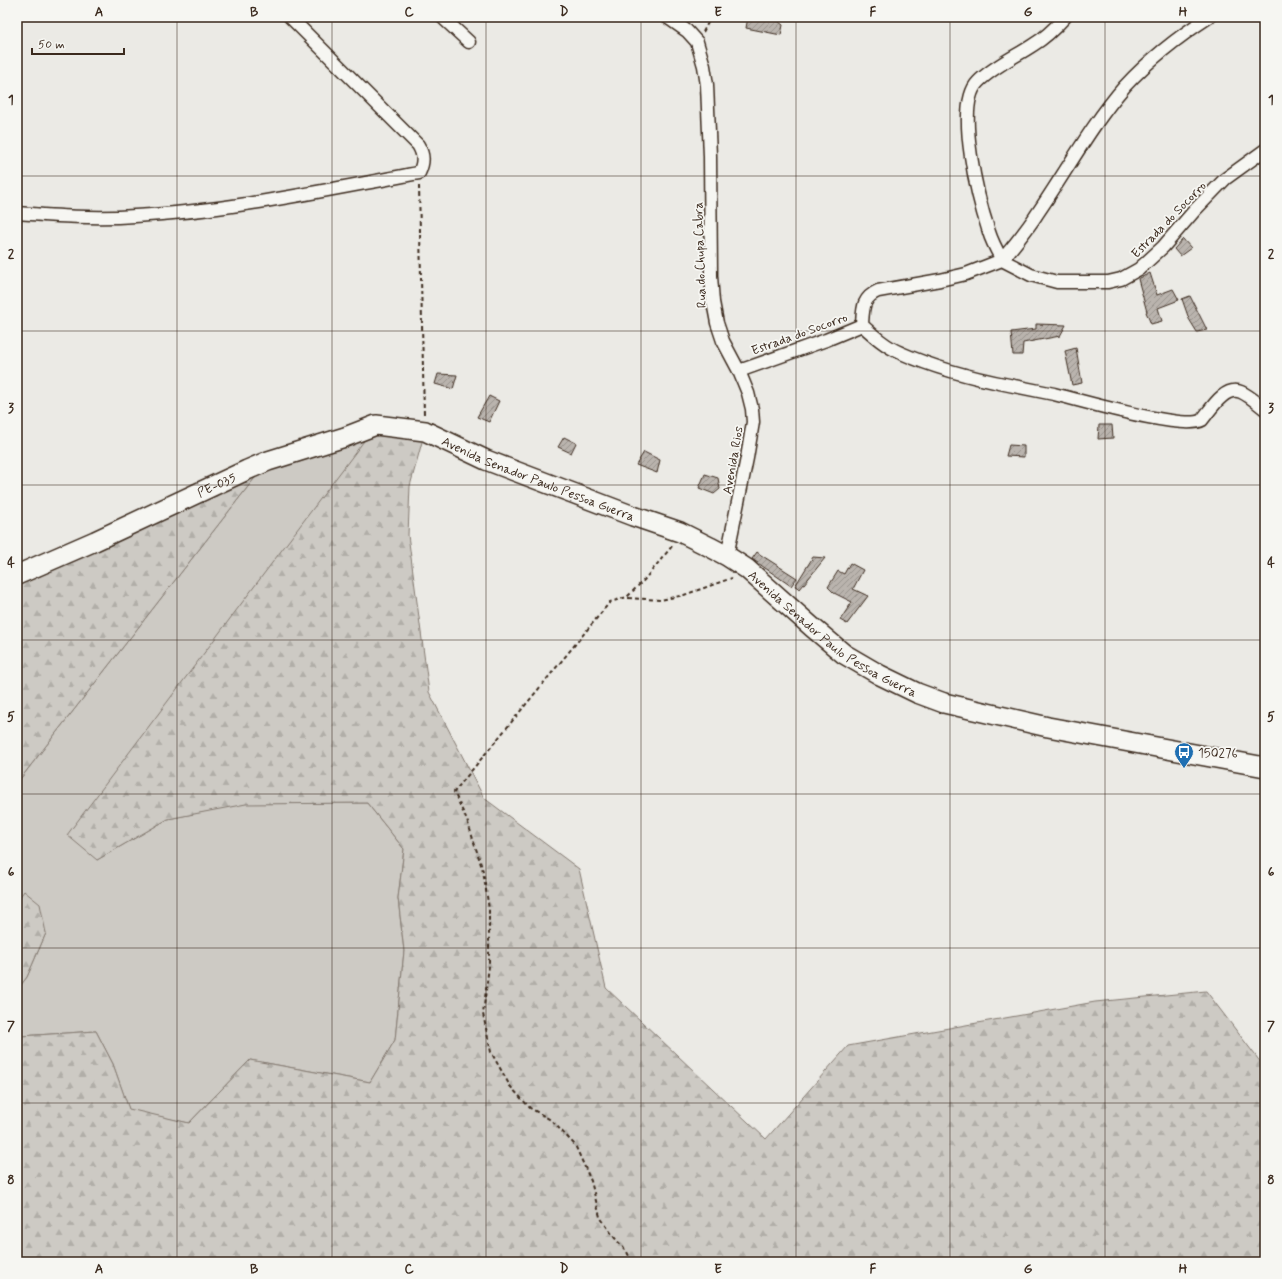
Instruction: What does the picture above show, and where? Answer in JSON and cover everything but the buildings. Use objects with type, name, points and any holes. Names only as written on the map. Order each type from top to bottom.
[{"type":"main road","name":"PE-035","points":[[17,575],[95,541],[247,470],[268,462],[345,437],[376,425],[425,431]]},
{"type":"main road","name":"Avenida Senador Paulo Pessoa Guerra","points":[[425,431],[486,460],[633,516],[680,532],[727,556],[747,570],[812,628],[844,654],[880,675],[917,693],[944,702],[1048,727],[1265,767]]},
{"type":"street","points":[[17,213],[72,218],[196,212],[419,173],[423,165],[423,157],[418,145],[290,17]]},
{"type":"street","points":[[442,17],[469,42]]},
{"type":"street","points":[[667,17],[687,31],[697,42]]},
{"type":"street","points":[[1065,17],[1034,44],[1002,64],[977,83],[968,102],[968,133],[982,211],[989,233],[1002,260],[1037,215],[1104,112],[1125,87],[1169,44],[1209,17]]},
{"type":"street","name":"Rua do Chupa Cabra","points":[[697,42],[704,66],[706,85],[710,156],[711,276],[713,302],[717,323],[723,341],[739,371]]},
{"type":"street","name":"Estrada do Socorro","points":[[739,371],[826,340],[862,325],[865,301],[870,294],[878,291],[966,274],[1002,260],[1031,275],[1057,282],[1108,282],[1121,279],[1139,269],[1163,247],[1195,210],[1225,179],[1265,150]]},
{"type":"street","points":[[862,325],[886,345],[900,353],[926,363],[1007,385],[1053,394],[1150,417],[1192,423],[1200,421],[1221,397],[1234,391],[1240,392],[1265,409]]},
{"type":"street","name":"Avenida Rios","points":[[727,556],[742,485],[753,422],[752,409],[748,394],[739,371]]},
{"type":"path","points":[[697,42],[711,17]]},
{"type":"path","points":[[419,173],[425,431]]},
{"type":"path","points":[[627,598],[674,544],[680,532]]},
{"type":"path","points":[[632,1262],[627,1252],[600,1217],[591,1181],[575,1145],[551,1120],[530,1108],[510,1086],[491,1052],[483,1014],[489,966],[489,909],[483,871],[468,823],[454,792],[610,602],[627,598],[661,600],[684,595],[730,580],[747,570]]},
{"type":"green space","points":[[376,425],[97,860],[168,819],[246,803],[367,803],[404,849],[398,898],[404,951],[395,1040],[370,1082],[250,1060],[189,1123],[129,1110],[113,1064],[96,1031],[21,1036],[17,1031],[17,990],[27,977],[46,933],[25,892],[17,901],[17,783],[268,461]]},
{"type":"green space","points":[[376,425],[425,431],[410,486],[408,535],[429,692],[484,798],[579,869],[606,988],[766,1139],[848,1046],[1095,1002],[1206,991],[1265,1068],[1265,1262],[17,1262],[17,1031],[21,1036],[96,1031],[113,1064],[129,1109],[189,1123],[250,1060],[370,1082],[395,1040],[404,951],[398,898],[404,849],[367,803],[246,804],[168,819],[97,860],[67,835]]},
{"type":"green space","points":[[268,461],[17,783],[17,575]]},
{"type":"green space","points":[[24,891],[40,904],[46,933],[27,977],[17,990],[17,901]]},
{"type":"place","name":"150276","points":[[1184,769]]}]
